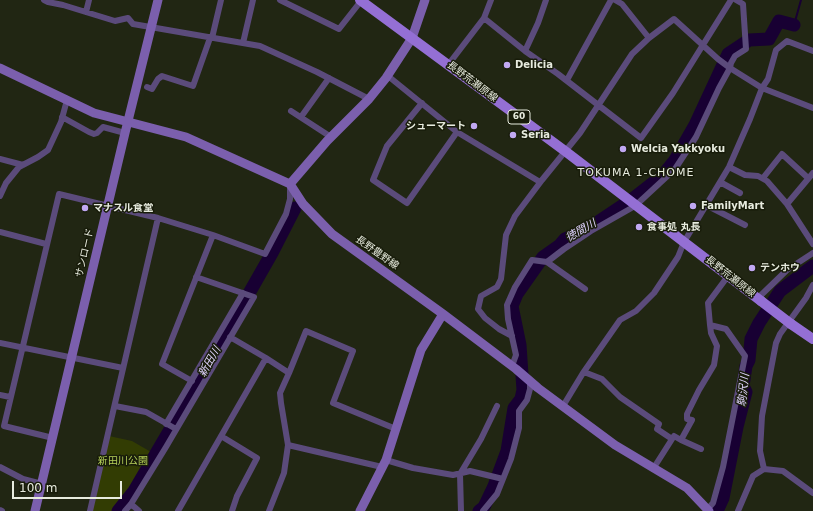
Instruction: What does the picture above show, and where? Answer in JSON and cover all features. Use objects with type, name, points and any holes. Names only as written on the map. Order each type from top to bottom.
[{"type":"main road","name":"長野荒瀬原線","points":[[361,0],[565,152],[791,324],[813,338]]},
{"type":"street","points":[[44,0],[115,21],[128,18],[133,24],[260,46],[368,98]]},
{"type":"street","points":[[86,12],[89,0]]},
{"type":"street","name":"サンロード","points":[[35,511],[158,0]]},
{"type":"street","points":[[147,87],[152,89],[162,76],[193,86],[211,38],[221,0]]},
{"type":"street","points":[[243,43],[253,0]]},
{"type":"street","points":[[280,0],[339,29],[361,0]]},
{"type":"street","points":[[53,438],[4,426],[59,194],[158,218],[213,235],[265,254],[286,214],[290,200],[290,184],[331,137],[388,76],[412,38],[425,0]]},
{"type":"street","points":[[448,65],[484,18],[491,0]]},
{"type":"street","points":[[525,51],[538,23],[546,0]]},
{"type":"street","points":[[566,80],[611,0]]},
{"type":"street","points":[[615,0],[622,4],[649,38]]},
{"type":"street","points":[[484,18],[525,51],[566,80],[641,138],[673,93],[702,44],[731,0]]},
{"type":"street","points":[[546,262],[591,231],[634,205],[675,169],[696,137],[735,56],[746,49],[744,38],[743,4],[736,0]]},
{"type":"street","points":[[512,336],[499,329],[485,318],[478,309],[480,296],[496,287],[501,279],[506,235],[515,216],[540,182],[580,133],[632,54],[649,38],[674,19],[718,60],[762,88],[813,108]]},
{"type":"street","points":[[563,406],[584,372],[620,320],[636,311],[654,293],[678,257],[684,242],[729,167],[748,126],[762,88],[768,79],[776,50],[787,41],[813,51]]},
{"type":"street","points":[[0,68],[94,113],[186,137],[290,184]]},
{"type":"street","points":[[388,76],[457,132],[540,182]]},
{"type":"street","points":[[301,118],[329,78]]},
{"type":"street","points":[[0,196],[13,173],[22,165],[48,150],[62,117],[67,100]]},
{"type":"street","points":[[422,103],[387,146],[372,180],[407,203],[457,132]]},
{"type":"street","points":[[291,111],[331,137]]},
{"type":"street","points":[[62,117],[89,132],[97,133],[103,127],[125,133]]},
{"type":"street","points":[[763,178],[782,154],[808,178]]},
{"type":"street","points":[[0,159],[22,165]]},
{"type":"street","points":[[729,167],[745,175],[758,176],[768,181],[787,204],[813,244]]},
{"type":"street","points":[[787,204],[813,173]]},
{"type":"street","points":[[720,182],[740,193]]},
{"type":"street","name":"長野豊野線","points":[[290,184],[303,204],[332,234],[443,314],[615,445],[686,488],[708,510]]},
{"type":"street","points":[[706,205],[745,225]]},
{"type":"street","points":[[90,511],[158,218]]},
{"type":"street","points":[[0,232],[46,244]]},
{"type":"street","points":[[192,381],[162,364],[213,235]]},
{"type":"street","points":[[760,300],[787,270],[813,253]]},
{"type":"street","points":[[514,367],[516,355],[508,319],[508,305],[515,287],[532,260],[546,262],[585,290]]},
{"type":"street","points":[[681,440],[692,420],[687,419],[687,414],[714,365],[717,346],[711,333],[708,304],[728,276]]},
{"type":"street","points":[[171,426],[230,337],[254,297],[196,277]]},
{"type":"street","points":[[764,469],[760,451],[762,416],[776,343],[780,334],[806,298],[813,285]]},
{"type":"street","points":[[125,511],[131,504],[192,381],[243,293]]},
{"type":"street","points":[[360,511],[384,464],[421,350],[443,314]]},
{"type":"street","points":[[708,510],[713,503],[723,467],[745,356],[726,329],[710,325]]},
{"type":"street","points":[[269,511],[284,473],[288,446],[280,393],[306,331],[353,351],[333,403],[396,430]]},
{"type":"street","points":[[230,337],[289,373]]},
{"type":"street","points":[[0,343],[123,368]]},
{"type":"street","points":[[178,511],[266,358]]},
{"type":"street","points":[[584,372],[602,380],[620,397],[659,424],[657,429],[672,438],[674,436],[700,449]]},
{"type":"street","points":[[483,511],[496,494],[499,478],[511,458],[519,428],[519,411],[527,400],[530,389],[528,379]]},
{"type":"street","points":[[0,395],[10,397]]},
{"type":"street","points":[[115,406],[146,412],[171,426]]},
{"type":"street","points":[[461,511],[460,474],[481,439],[497,406]]},
{"type":"street","points":[[221,436],[257,458],[236,496],[232,511]]},
{"type":"street","points":[[653,469],[672,438]]},
{"type":"street","points":[[288,446],[453,475],[470,471],[499,478]]},
{"type":"street","points":[[0,468],[23,479],[42,484]]},
{"type":"street","points":[[738,511],[753,476],[764,469],[783,471],[813,493]]},
{"type":"street","points":[[131,504],[139,511]]},
{"type":"green space","name":"新田川公園","points":[[109,436],[132,441],[151,452],[132,485],[112,511],[92,511]]},
{"type":"waterway","points":[[794,25],[801,0]]},
{"type":"waterway","name":"徳間川","points":[[479,511],[484,507],[494,486],[507,451],[514,408],[521,399],[523,390],[520,345],[512,306],[517,294],[543,257],[560,245],[565,239],[586,230],[631,200],[663,175],[675,160],[695,125],[728,54],[749,40],[769,39],[779,21],[794,25]]},
{"type":"waterway","name":"新田川","points":[[118,511],[134,491],[219,346],[272,253],[295,208]]},
{"type":"waterway","name":"駒沢川","points":[[717,511],[723,498],[737,427],[746,392],[743,386],[746,366],[749,360],[751,339],[759,323],[780,291],[813,266]]},
{"type":"place","name":"Delicia","points":[[507,65]]},
{"type":"place","name":"シューマート","points":[[474,126]]},
{"type":"place","name":"Seria","points":[[513,135]]},
{"type":"place","name":"Welcia Yakkyoku","points":[[623,149]]},
{"type":"place","name":"FamilyMart","points":[[693,206]]},
{"type":"place","name":"マナスル食堂","points":[[85,208]]},
{"type":"place","name":"食事処 丸長","points":[[639,227]]},
{"type":"place","name":"テンホウ","points":[[752,268]]},
{"type":"district","name":"TOKUMA 1-CHOME","points":[[636,173]]}]
